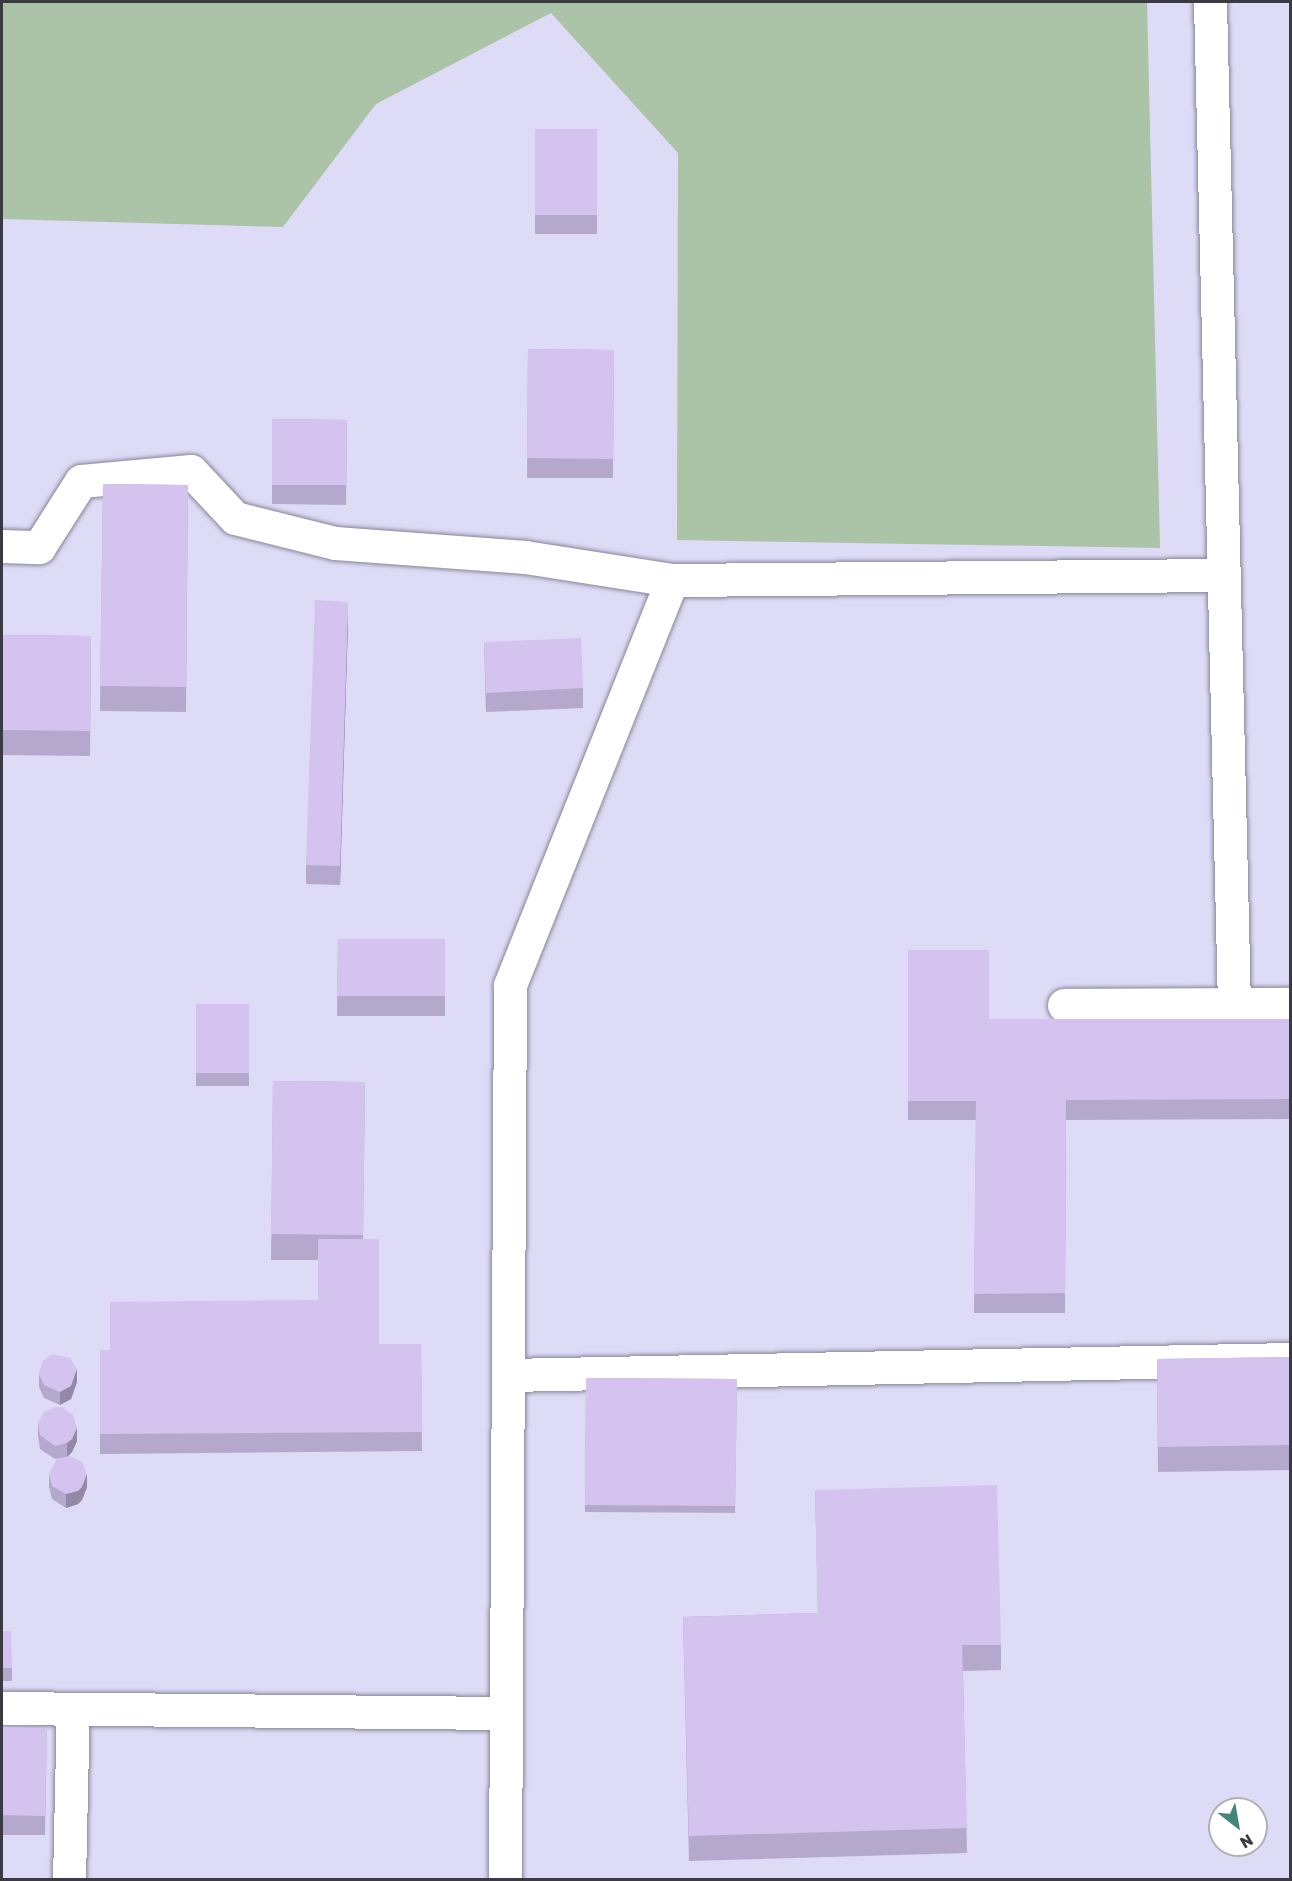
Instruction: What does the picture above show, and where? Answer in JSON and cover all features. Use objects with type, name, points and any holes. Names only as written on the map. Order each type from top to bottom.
[{"type":"lane","points":[[1210,2],[1234,1003]]},
{"type":"lane","points":[[2,546],[39,547],[81,481],[190,471],[235,518],[335,543],[525,557],[672,580],[1224,575]]},
{"type":"lane","points":[[505,1880],[510,986],[672,580]]},
{"type":"lane","points":[[1064,1005],[1290,1004]]},
{"type":"lane","points":[[508,1375],[1290,1359]]},
{"type":"lane","points":[[2,1708],[506,1713]]},
{"type":"lane","points":[[69,1880],[73,1708]]},
{"type":"shaded area","points":[[2,2],[1290,2],[1290,1879],[2,1880]]},
{"type":"green space","points":[[2,2],[1147,2],[1160,548],[677,540],[678,153],[551,13],[376,104],[283,227],[2,219]]},
{"type":"building","points":[[535,129],[597,129],[597,215],[535,215]]},
{"type":"building","points":[[528,349],[614,350],[613,459],[527,458]]},
{"type":"building","points":[[272,419],[347,420],[346,485],[272,485]]},
{"type":"building","points":[[103,484],[188,485],[186,687],[100,686]]},
{"type":"building","points":[[315,600],[348,602],[340,866],[306,865]]},
{"type":"building","points":[[2,635],[91,636],[90,731],[2,730]]},
{"type":"building","points":[[581,638],[583,688],[486,693],[484,642]]},
{"type":"building","points":[[338,939],[445,939],[445,996],[337,996]]},
{"type":"building","points":[[908,950],[989,950],[989,1019],[1290,1019],[1290,1099],[1066,1100],[1065,1293],[974,1294],[976,1101],[908,1101]]},
{"type":"building","points":[[196,1004],[249,1004],[249,1073],[196,1073]]},
{"type":"building","points":[[273,1081],[365,1082],[363,1235],[271,1234]]},
{"type":"building","points":[[318,1239],[379,1239],[379,1344],[421,1344],[422,1432],[100,1434],[100,1350],[110,1350],[110,1302],[318,1300]]},
{"type":"building","points":[[52,1354],[70,1358],[77,1369],[71,1386],[60,1392],[44,1385],[39,1374],[42,1362]]},
{"type":"building","points":[[1290,1357],[1290,1445],[1158,1447],[1157,1359]]},
{"type":"building","points":[[586,1378],[737,1379],[735,1506],[585,1505]]},
{"type":"building","points":[[55,1407],[62,1407],[73,1415],[77,1428],[72,1439],[55,1446],[40,1435],[38,1423],[43,1413]]},
{"type":"building","points":[[70,1456],[82,1462],[87,1474],[78,1491],[66,1494],[52,1486],[49,1474],[57,1459]]},
{"type":"building","points":[[997,1485],[1001,1645],[962,1645],[967,1828],[689,1836],[683,1617],[818,1613],[815,1490]]},
{"type":"building","points":[[2,1631],[11,1631],[12,1668],[2,1668]]},
{"type":"building","points":[[2,1727],[47,1728],[45,1816],[2,1815]]}]
